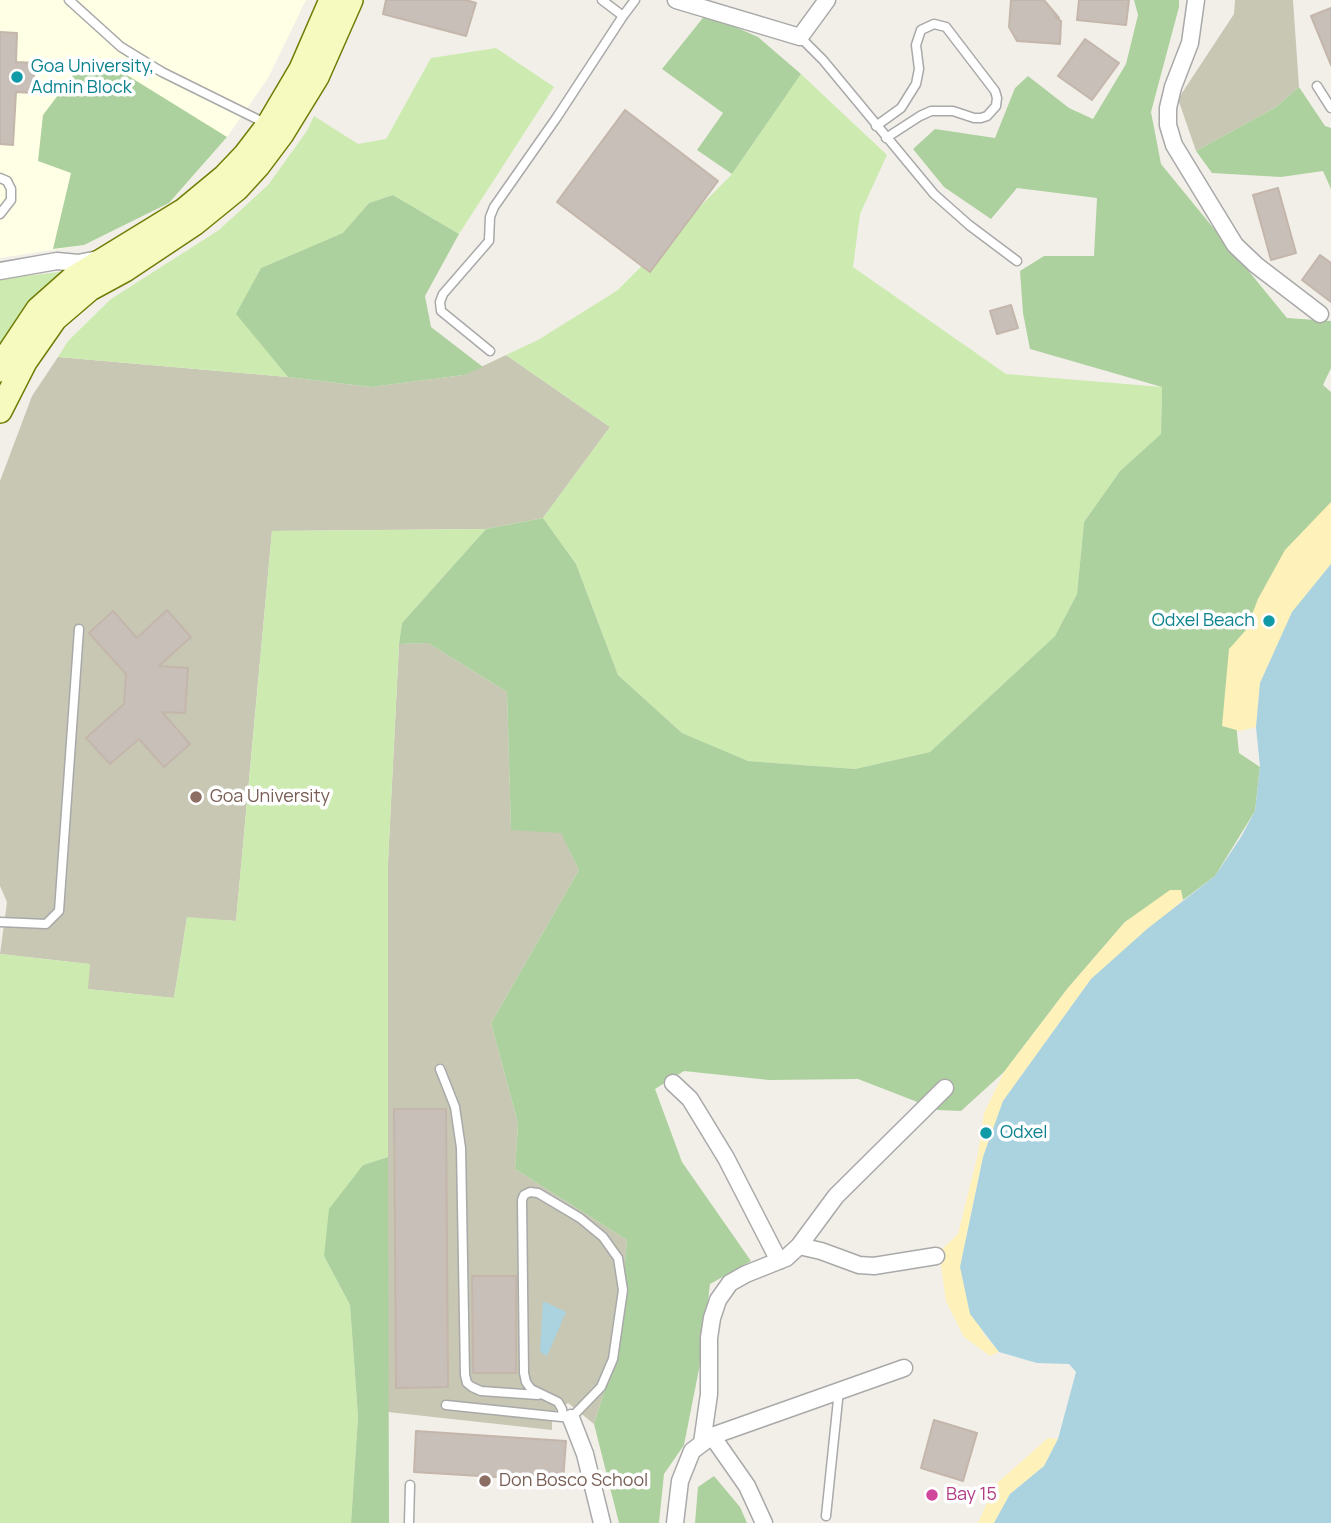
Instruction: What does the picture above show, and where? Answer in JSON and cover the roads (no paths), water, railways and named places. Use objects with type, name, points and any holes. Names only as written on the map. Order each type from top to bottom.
[{"type":"main road","points":[[0,370],[38,309],[74,278],[184,210],[225,176],[268,125],[301,69],[331,0]]},
{"type":"main road","points":[[0,411],[25,362],[55,319],[90,289],[125,270],[194,224],[237,189],[258,166],[282,134],[317,77],[351,0]]},
{"type":"street","points":[[676,0],[800,37],[827,0]]},
{"type":"street","points":[[1196,0],[1190,43],[1168,108],[1168,125],[1174,145],[1235,245],[1256,265],[1320,314]]},
{"type":"street","points":[[0,271],[57,261],[78,262],[105,258]]},
{"type":"street","points":[[673,1083],[690,1099],[726,1158],[779,1261]]},
{"type":"street","points":[[764,1523],[747,1486],[707,1440],[709,1338],[718,1300],[730,1283],[779,1261],[799,1246],[836,1196],[945,1088]]},
{"type":"street","points":[[799,1246],[859,1265],[874,1266],[936,1256]]},
{"type":"street","points":[[675,1523],[681,1481],[692,1451],[707,1440],[904,1368]]},
{"type":"street","points":[[567,1418],[585,1454],[603,1523]]},
{"type":"lane","points":[[69,0],[121,47],[162,72],[268,125]]},
{"type":"lane","points":[[603,0],[623,16]]},
{"type":"lane","points":[[490,351],[441,311],[443,294],[489,241],[490,216],[494,207],[635,0]]},
{"type":"lane","points":[[876,126],[901,108],[916,84],[919,69],[916,45],[920,30],[934,24],[946,27],[995,91],[996,106],[987,116],[981,118],[953,111],[931,111],[886,138]]},
{"type":"lane","points":[[800,37],[823,60],[934,194],[969,225],[1017,261]]},
{"type":"lane","points":[[1317,86],[1331,108]]},
{"type":"lane","points":[[0,178],[6,181],[11,189],[10,200],[0,214]]},
{"type":"lane","points":[[0,922],[47,924],[59,911],[79,629]]},
{"type":"lane","points":[[440,1069],[455,1107],[461,1148],[467,1382],[481,1391],[544,1395]]},
{"type":"lane","points":[[446,1405],[567,1418],[601,1387],[612,1359],[622,1290],[618,1258],[603,1237],[580,1218],[538,1193],[530,1192],[524,1195],[522,1200],[524,1373],[531,1389],[558,1402],[567,1418]]},
{"type":"lane","points":[[826,1516],[839,1390]]},
{"type":"lane","points":[[408,1523],[410,1485]]},
{"type":"water","points":[[1331,564],[1331,1523],[994,1523],[1010,1494],[1044,1466],[1058,1439],[1076,1372],[1069,1364],[1037,1363],[999,1352],[970,1314],[960,1267],[983,1157],[1003,1101],[1091,979],[1147,929],[1215,876],[1241,837],[1255,811],[1260,767],[1256,727],[1260,683],[1292,612]]},
{"type":"water","points":[[543,1301],[566,1312],[547,1356],[540,1352]]},
{"type":"place","name":"Goa University, Admin Block","points":[[17,77]]},
{"type":"place","name":"Odxel Beach","points":[[1269,621]]},
{"type":"place","name":"Goa University","points":[[196,797]]},
{"type":"place","name":"Odxel","points":[[986,1133]]},
{"type":"place","name":"Don Bosco School","points":[[485,1481]]},
{"type":"place","name":"Bay 15","points":[[932,1495]]}]
